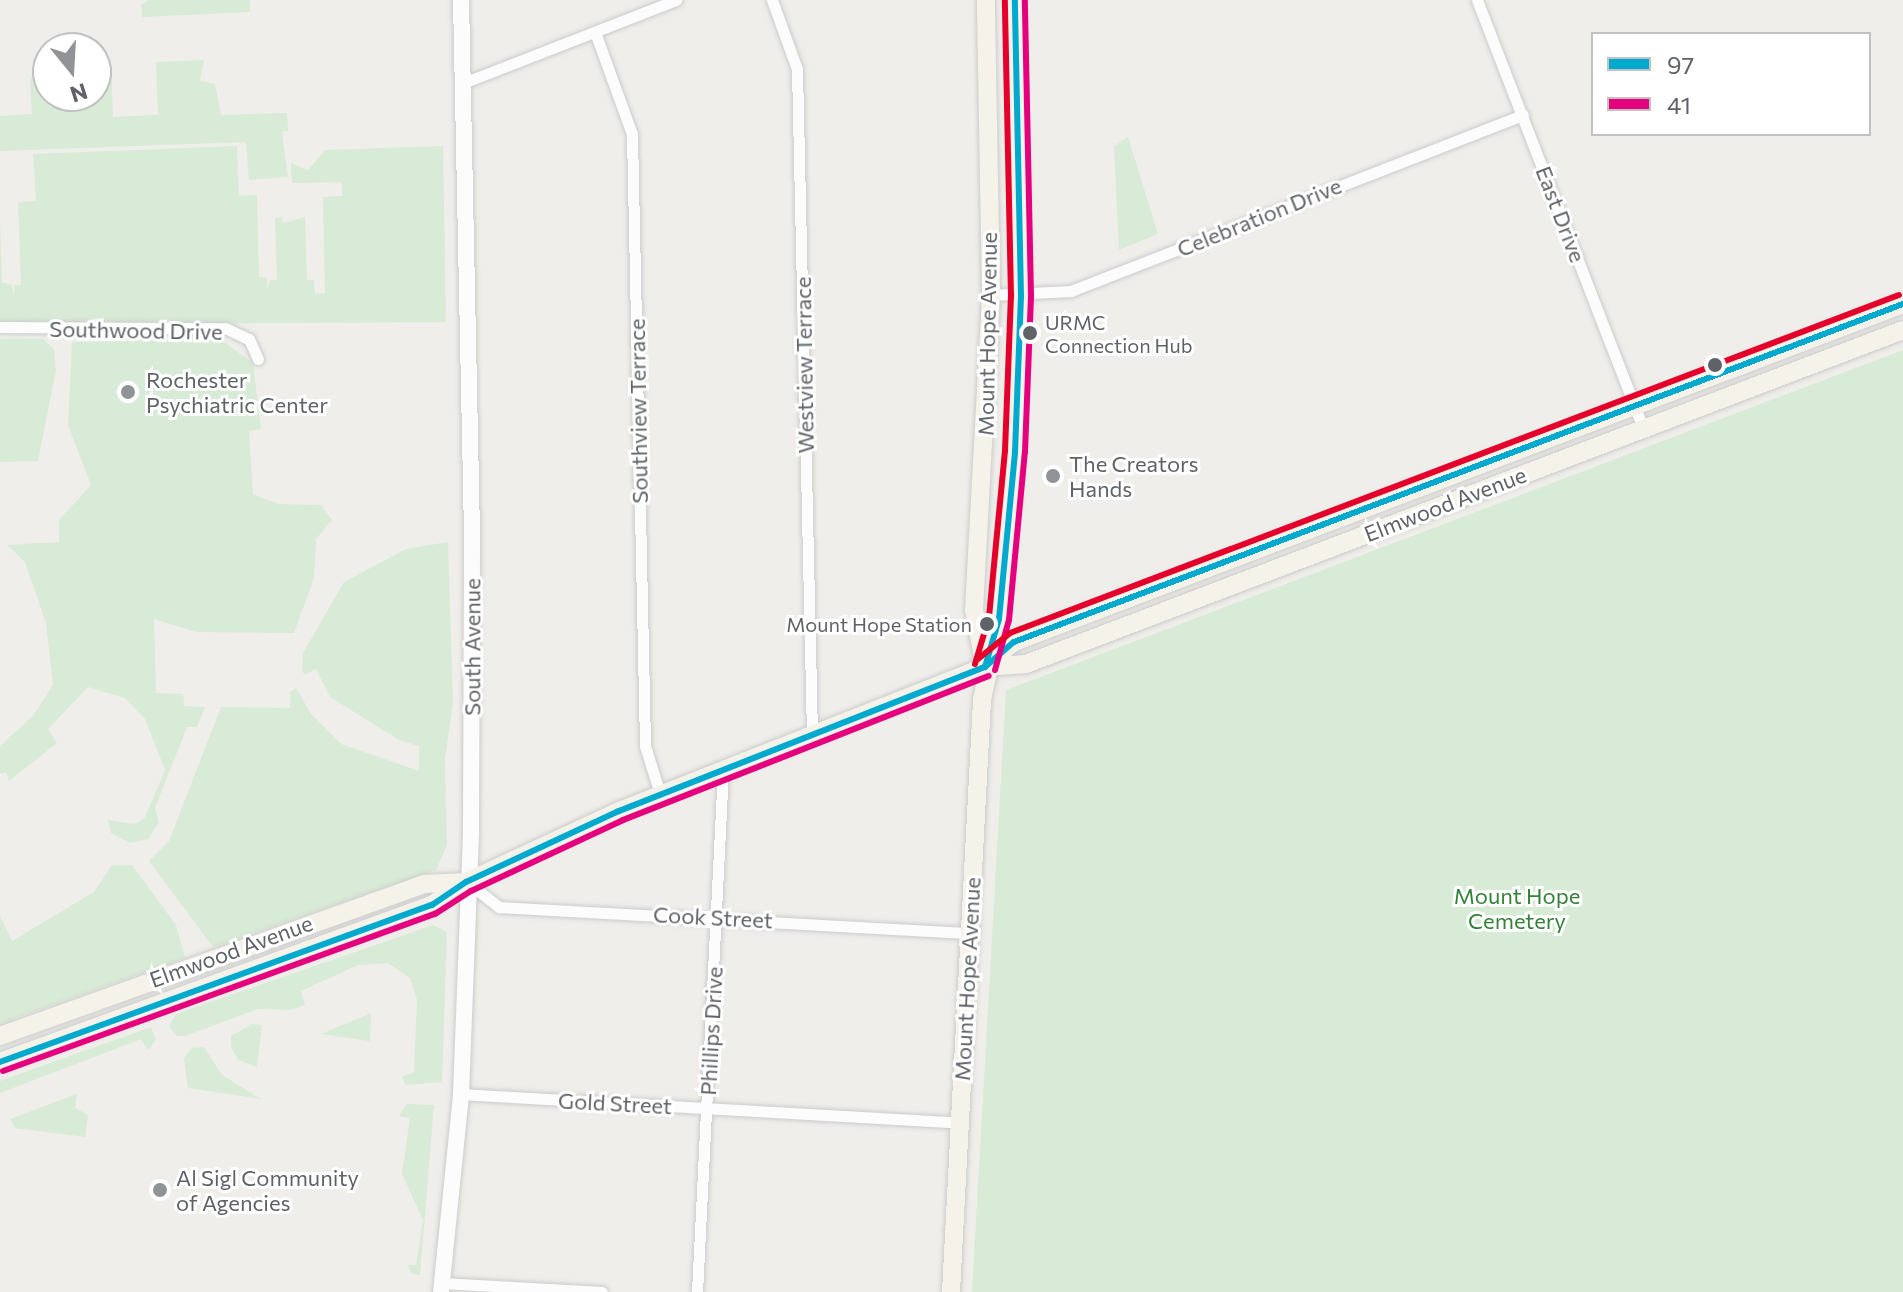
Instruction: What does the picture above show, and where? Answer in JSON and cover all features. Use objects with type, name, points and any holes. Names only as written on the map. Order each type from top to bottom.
[{"type":"main road","name":"South Avenue","points":[[442,1288],[461,1094],[466,882],[471,835],[472,533],[461,0]]},
{"type":"main road","name":"Mount Hope Avenue","points":[[985,667],[974,610],[991,295],[986,0]]},
{"type":"main road","name":"Mount Hope Avenue","points":[[951,1292],[985,667],[999,619],[1015,452],[1021,296],[1015,0]]},
{"type":"main road","name":"Elmwood Avenue","points":[[985,667],[1014,642],[1903,304]]},
{"type":"main road","name":"Elmwood Avenue","points":[[0,1062],[432,905],[466,882],[660,794],[985,667],[1026,664],[1903,330]]},
{"type":"main road","name":"Elmwood Avenue","points":[[0,1036],[424,884],[466,882]]},
{"type":"street","points":[[463,83],[676,0]]},
{"type":"street","name":"Westview Terrace","points":[[772,0],[797,69],[812,735]]},
{"type":"street","name":"East Drive","points":[[1477,0],[1643,429]]},
{"type":"street","name":"Southview Terrace","points":[[595,32],[632,134],[645,746],[660,794]]},
{"type":"street","name":"Celebration Drive","points":[[991,295],[1021,296],[1071,291],[1523,115]]},
{"type":"street","name":"Southwood Drive","points":[[0,327],[225,328],[249,339],[258,359]]},
{"type":"street","name":"Phillips Drive","points":[[697,1292],[723,770]]},
{"type":"street","name":"Cook Street","points":[[466,882],[499,907],[969,933]]},
{"type":"street","name":"Gold Street","points":[[461,1094],[960,1123]]},
{"type":"street","points":[[442,1288],[602,1292]]},
{"type":"green space","points":[[149,0],[250,0],[250,12],[142,17],[141,5]]},
{"type":"green space","points":[[204,60],[200,81],[215,84],[221,115],[287,113],[288,131],[282,132],[288,177],[249,180],[246,142],[0,151],[0,116],[32,114],[30,79],[32,77],[32,112],[112,112],[112,90],[113,117],[158,115],[156,62]]},
{"type":"green space","points":[[1128,137],[1158,234],[1119,250],[1114,146]]},
{"type":"green space","points":[[237,146],[239,196],[257,195],[259,277],[267,278],[267,290],[270,280],[277,280],[275,218],[282,217],[283,223],[305,217],[307,280],[314,280],[315,294],[325,293],[323,197],[342,196],[342,182],[292,183],[291,163],[308,170],[325,150],[443,146],[446,322],[0,325],[0,220],[2,283],[11,284],[14,296],[14,285],[21,285],[18,202],[36,201],[33,154]]},
{"type":"green space","points":[[0,339],[43,339],[54,349],[56,370],[38,461],[0,462]]},
{"type":"green space","points":[[220,339],[253,363],[261,429],[249,431],[253,494],[278,504],[321,505],[332,520],[316,539],[314,578],[294,633],[196,632],[154,619],[156,693],[183,694],[184,706],[205,707],[197,727],[187,727],[155,808],[159,822],[148,839],[130,843],[111,833],[108,820],[134,824],[144,819],[165,770],[145,719],[125,698],[88,687],[48,729],[57,743],[9,781],[6,772],[0,774],[0,746],[33,716],[53,685],[46,623],[25,562],[7,545],[59,542],[59,520],[91,485],[68,425],[72,342]]},
{"type":"green space","name":"Mount Hope Cemetery","points":[[1903,350],[1903,1292],[972,1292],[1006,690]]},
{"type":"green space","points":[[448,542],[453,704],[445,759],[447,845],[436,870],[213,947],[149,861],[169,841],[221,707],[290,708],[290,692],[296,688],[311,714],[341,744],[419,771],[419,746],[399,740],[330,697],[316,669],[305,675],[302,671],[303,653],[344,582],[406,549]]},
{"type":"green space","points":[[112,865],[132,865],[176,925],[185,958],[0,1024],[0,916],[12,941],[94,892]]},
{"type":"green space","points":[[433,925],[447,932],[442,1082],[406,1085],[402,1077],[414,1072],[417,1000],[410,978],[388,963],[358,965],[301,991],[305,1005],[291,1010],[258,1009],[185,1036],[177,1036],[169,1026],[176,1014]]},
{"type":"green space","points":[[371,1013],[370,1041],[321,1034]]},
{"type":"green space","points":[[252,1024],[262,1025],[257,1067],[238,1060],[231,1047],[231,1036]]},
{"type":"green space","points":[[151,1027],[156,1040],[148,1050],[141,1039],[0,1093],[0,1081]]},
{"type":"green space","points":[[204,1047],[222,1075],[261,1099],[188,1088],[184,1058],[192,1048]]},
{"type":"green space","points":[[77,1094],[75,1108],[88,1115],[85,1137],[15,1128],[10,1119]]},
{"type":"green space","points":[[407,1104],[434,1105],[420,1275],[412,1274],[407,1265],[416,1265],[423,1220],[402,1174],[410,1118],[399,1116]]},
{"type":"transit line","points":[[975,664],[989,617],[1005,451],[1011,296],[1005,0]]},
{"type":"transit line","name":"97","points":[[985,667],[999,619],[1015,452],[1021,296],[1015,0]]},
{"type":"transit line","name":"41","points":[[995,670],[1009,620],[1025,452],[1031,296],[1025,0]]},
{"type":"transit line","points":[[978,659],[1010,633],[1899,295]]},
{"type":"transit line","name":"97","points":[[0,1062],[432,905],[466,882],[619,811],[985,667],[1014,642],[1903,304]]},
{"type":"transit line","name":"41","points":[[3,1071],[435,914],[471,891],[623,820],[989,676]]},
{"type":"place","name":"URMC Connection Hub","points":[[1030,333]]},
{"type":"place","name":"Rochester Psychiatric Center","points":[[128,392]]},
{"type":"place","name":"The Creators Hands","points":[[1053,476]]},
{"type":"place","name":"Mount Hope Station","points":[[987,624]]},
{"type":"place","name":"Al Sigl Community of Agencies","points":[[160,1190]]}]
